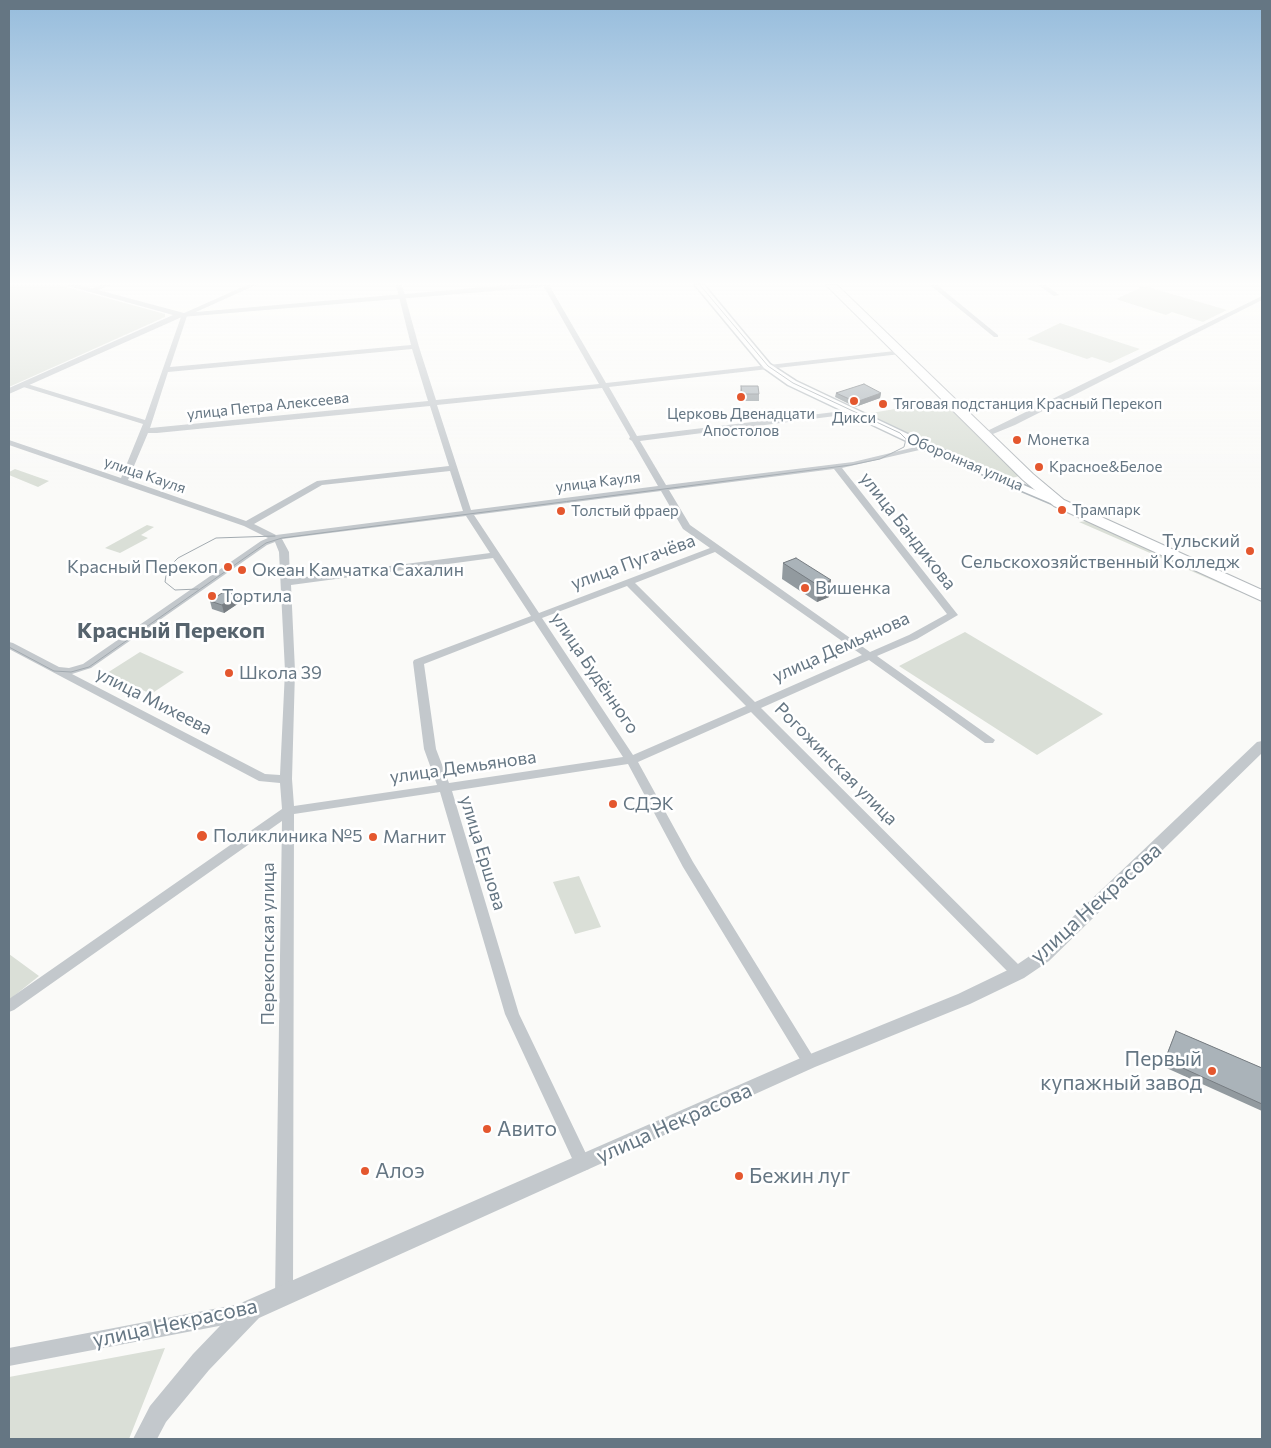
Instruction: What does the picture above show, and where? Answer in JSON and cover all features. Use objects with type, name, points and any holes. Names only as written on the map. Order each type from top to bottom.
[{"type":"main road","name":"Оборонная улица","points":[[756,353],[767,366],[792,383],[850,412],[1059,503],[1262,596]]},
{"type":"main road","points":[[902,353],[1028,477],[1059,503]]},
{"type":"main road","points":[[1008,481],[1022,481],[1028,477]]},
{"type":"street","points":[[9,391],[96,353]]},
{"type":"street","points":[[122,482],[127,476],[146,427],[170,353]]},
{"type":"street","points":[[165,370],[354,353]]},
{"type":"street","name":"улица Будённого","points":[[417,353],[452,468],[468,513],[534,616],[631,760],[688,864],[809,1062]]},
{"type":"street","points":[[585,353],[633,439],[686,528],[871,655],[989,740]]},
{"type":"street","name":"улица Петра Алексеева","points":[[22,385],[156,431],[605,386],[896,353]]},
{"type":"street","points":[[985,434],[1012,423],[1153,353]]},
{"type":"street","points":[[633,439],[850,412]]},
{"type":"street","name":"улица Кауля","points":[[9,442],[247,524],[272,538],[836,466],[863,462],[925,446]]},
{"type":"street","name":"улица Бандикова","points":[[836,466],[953,615]]},
{"type":"street","points":[[247,524],[320,483],[452,468]]},
{"type":"street","points":[[56,670],[69,671],[87,666],[272,538]]},
{"type":"street","name":"Перекопская улица","points":[[272,538],[278,540],[284,552],[290,671],[286,779],[288,811],[284,1296]]},
{"type":"street","name":"улица Пугачёва","points":[[534,616],[715,549]]},
{"type":"street","points":[[285,583],[495,556]]},
{"type":"street","name":"Рогожинская улица","points":[[628,580],[1018,973]]},
{"type":"street","name":"улица Демьянова","points":[[9,1006],[288,811],[631,760],[913,637],[953,615]]},
{"type":"street","name":"улица Ершова","points":[[534,616],[418,662],[430,749],[445,789],[512,1014],[583,1164]]},
{"type":"street","name":"улица Михеева","points":[[9,646],[264,778],[286,779]]},
{"type":"street","name":"улица Некрасова","points":[[9,1357],[251,1310],[809,1062],[964,999],[1018,973],[1043,956],[1262,745]]},
{"type":"street","points":[[145,1439],[158,1414],[201,1362],[251,1310]]},
{"type":"shaded area","points":[[9,353],[86,353],[9,387]]},
{"type":"shaded area","points":[[1068,353],[1132,353],[1110,363],[1092,357],[1087,359]]},
{"type":"shaded area","points":[[943,401],[989,443],[1019,476],[1009,479],[865,414]]},
{"type":"shaded area","points":[[15,469],[49,481],[38,487],[9,475],[9,472]]},
{"type":"shaded area","points":[[1087,521],[1236,589],[1237,591],[1079,522]]},
{"type":"shaded area","points":[[147,525],[154,527],[141,535],[148,538],[120,553],[105,548]]},
{"type":"shaded area","points":[[965,632],[1103,714],[1037,755],[899,666]]},
{"type":"shaded area","points":[[140,652],[184,672],[151,694],[107,673]]},
{"type":"shaded area","points":[[579,876],[601,927],[575,934],[553,882]]},
{"type":"shaded area","points":[[9,954],[39,976],[9,1000]]},
{"type":"shaded area","points":[[165,1348],[129,1439],[9,1439],[9,1377]]},
{"type":"building","points":[[864,384],[881,393],[856,402],[836,393]]},
{"type":"building","points":[[741,386],[758,386],[759,394],[742,394]]},
{"type":"building","points":[[796,558],[831,580],[819,586],[783,563]]},
{"type":"building","points":[[225,591],[237,595],[222,605],[210,601]]},
{"type":"building","name":"Первый купажный завод","points":[[1176,1031],[1262,1068],[1262,1104],[1165,1060]]},
{"type":"tram line","points":[[9,647],[54,671],[71,672],[89,667],[266,543],[282,538],[851,465],[880,459],[904,447],[906,439],[900,433],[793,383],[768,366],[757,353]]},
{"type":"tram line","points":[[198,589],[175,590],[165,582],[167,569],[178,558],[216,538],[275,536]]},
{"type":"place","name":"Церковь Двенадцати Апостолов","points":[[741,397]]},
{"type":"place","name":"Дикси","points":[[854,401]]},
{"type":"place","name":"Тяговая подстанция Красный Перекоп","points":[[883,404]]},
{"type":"place","name":"Монетка","points":[[1017,440]]},
{"type":"place","name":"Красное&Белое","points":[[1039,467]]},
{"type":"place","name":"Трампарк","points":[[1062,510]]},
{"type":"place","name":"Толстый фраер","points":[[561,511]]},
{"type":"place","name":"Тульский Сельскохозяйственный Колледж","points":[[1250,551]]},
{"type":"place","name":"Красный Перекоп","points":[[228,567]]},
{"type":"place","name":"Океан Камчатка Сахалин","points":[[242,570]]},
{"type":"place","name":"Вишенка","points":[[805,588]]},
{"type":"place","name":"Тортила","points":[[212,596]]},
{"type":"place","name":"Школа 39","points":[[229,673]]},
{"type":"place","name":"СДЭК","points":[[613,804]]},
{"type":"place","name":"Поликлиника №5","points":[[202,836]]},
{"type":"place","name":"Магнит","points":[[373,837]]},
{"type":"place","name":"Первый купажный завод","points":[[1212,1071]]},
{"type":"place","name":"Авито","points":[[487,1129]]},
{"type":"place","name":"Алоэ","points":[[365,1171]]},
{"type":"place","name":"Бежин луг","points":[[739,1176]]},
{"type":"district","name":"Красный Перекоп","points":[[171,631]]}]
